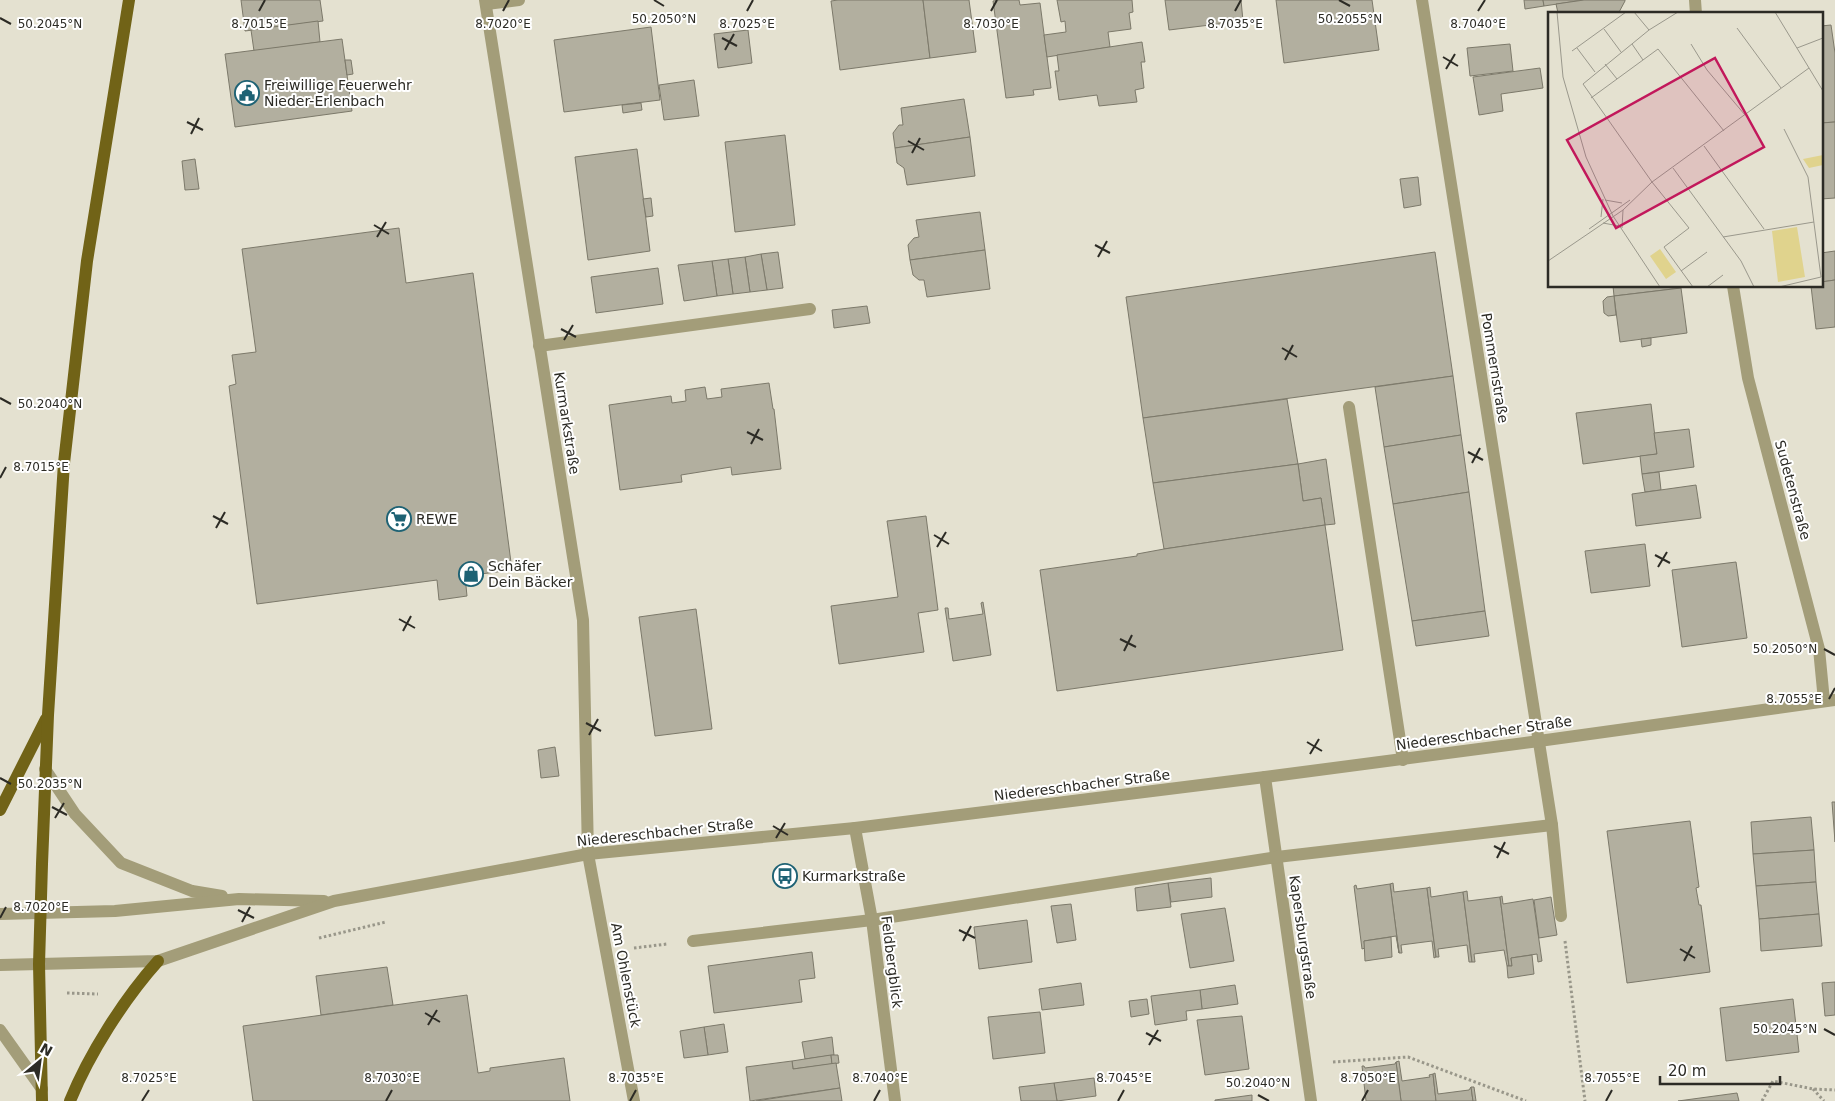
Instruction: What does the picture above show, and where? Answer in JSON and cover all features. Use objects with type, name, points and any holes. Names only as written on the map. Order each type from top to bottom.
[{"type":"main road","points":[[42,1095],[39,964],[45,769],[64,463],[87,261],[129,0]]},
{"type":"main road","points":[[0,810],[48,715]]},
{"type":"main road","points":[[70,1101],[107,1031],[140,982],[158,961]]},
{"type":"street","points":[[485,2],[519,0]]},
{"type":"street","name":"Pommernstraße","points":[[1422,0],[1552,825],[1561,916]]},
{"type":"street","name":"Kurmarkstraße","points":[[485,2],[583,620],[588,854]]},
{"type":"street","name":"Sudetenstraße","points":[[1733,288],[1748,378],[1819,649],[1829,700]]},
{"type":"street","points":[[539,346],[810,309]]},
{"type":"street","points":[[1349,407],[1403,760]]},
{"type":"street","name":"Niedereschbacher Straße","points":[[0,965],[158,961],[334,902],[588,854],[855,828],[1403,760],[1829,700]]},
{"type":"street","name":"Niedereschbacher Straße","points":[[45,769],[75,814],[121,864],[192,891],[239,899]]},
{"type":"street","name":"Kapersburgstraße","points":[[1265,777],[1311,1101]]},
{"type":"street","points":[[693,941],[872,920],[1277,857],[1552,825]]},
{"type":"street","name":"Feldbergblick","points":[[855,828],[872,920],[895,1101]]},
{"type":"street","name":"Am Ohlenstück","points":[[588,854],[634,1101]]},
{"type":"street","name":"Niedereschbacher Straße","points":[[0,914],[115,912],[239,899],[334,902]]},
{"type":"street","points":[[0,1030],[42,1095]]},
{"type":"path","points":[[1561,916],[1585,1101]]},
{"type":"path","points":[[606,952],[693,941]]},
{"type":"path","points":[[1305,1063],[1408,1057],[1526,1101]]},
{"type":"path","points":[[1762,1101],[1774,1081],[1813,1089],[1835,1090]]},
{"type":"path","points":[[1813,1089],[1824,1101]]},
{"type":"building","points":[[241,0],[320,0],[323,21],[245,31]]},
{"type":"building","points":[[923,0],[930,58],[840,70],[831,1]]},
{"type":"building","points":[[923,0],[969,0],[976,52],[930,58]]},
{"type":"building","points":[[1019,0],[1020,5],[1040,3],[1051,88],[1033,90],[1034,95],[1006,98],[993,1]]},
{"type":"building","points":[[1057,0],[1132,0],[1133,12],[1129,13],[1131,29],[1108,32],[1110,47],[1047,57],[1044,35],[1066,32],[1065,21],[1061,22]]},
{"type":"building","points":[[1165,0],[1241,0],[1243,21],[1169,30]]},
{"type":"building","points":[[1276,0],[1372,0],[1379,50],[1284,63]]},
{"type":"building","points":[[1524,0],[1543,0],[1544,6],[1525,9]]},
{"type":"building","points":[[1543,0],[1584,0],[1544,6]]},
{"type":"building","points":[[1584,0],[1625,0],[1619,12],[1558,12],[1556,4]]},
{"type":"building","points":[[318,21],[320,42],[254,51],[251,30]]},
{"type":"building","points":[[1831,25],[1835,53],[1835,122],[1822,123],[1822,26]]},
{"type":"building","points":[[651,27],[660,100],[564,112],[554,40]]},
{"type":"building","points":[[748,30],[752,63],[718,68],[714,34]]},
{"type":"building","points":[[342,39],[352,111],[235,127],[225,54]]},
{"type":"building","points":[[1142,42],[1145,62],[1141,62],[1144,88],[1135,90],[1137,102],[1099,106],[1097,95],[1059,100],[1055,71],[1059,71],[1057,55]]},
{"type":"building","points":[[1510,44],[1513,71],[1470,76],[1467,48]]},
{"type":"building","points":[[345,60],[351,60],[353,74],[347,75]]},
{"type":"building","points":[[1540,68],[1543,88],[1501,94],[1503,111],[1479,115],[1473,77]]},
{"type":"building","points":[[694,80],[699,116],[664,120],[659,85]]},
{"type":"building","points":[[964,99],[970,137],[895,148],[893,133],[899,125],[903,125],[901,108]]},
{"type":"building","points":[[641,103],[642,110],[623,113],[622,105]]},
{"type":"building","points":[[1835,122],[1835,198],[1822,199],[1822,123]]},
{"type":"building","points":[[785,135],[795,225],[735,232],[725,142]]},
{"type":"building","points":[[970,137],[975,176],[907,185],[904,168],[897,163],[895,148]]},
{"type":"building","points":[[637,149],[650,251],[588,260],[575,157]]},
{"type":"building","points":[[195,159],[199,189],[185,190],[182,161]]},
{"type":"building","points":[[1418,177],[1421,205],[1404,208],[1400,179]]},
{"type":"building","points":[[651,198],[653,216],[646,217],[643,199]]},
{"type":"building","points":[[980,212],[985,250],[910,260],[908,245],[914,238],[919,237],[916,220]]},
{"type":"building","points":[[399,228],[406,283],[473,273],[512,570],[465,576],[467,596],[439,600],[437,580],[257,604],[229,386],[236,384],[232,355],[256,352],[242,249]]},
{"type":"building","points":[[985,250],[990,289],[927,297],[924,280],[919,280],[913,275],[910,260]]},
{"type":"building","points":[[1835,251],[1835,280],[1822,282],[1822,253]]},
{"type":"building","points":[[778,252],[783,288],[767,290],[761,254]]},
{"type":"building","points":[[1435,252],[1453,376],[1143,418],[1126,297]]},
{"type":"building","points":[[761,254],[767,290],[750,292],[745,257]]},
{"type":"building","points":[[745,257],[750,292],[733,294],[728,259]]},
{"type":"building","points":[[728,259],[733,294],[717,296],[712,261]]},
{"type":"building","points":[[712,261],[717,296],[684,301],[678,265]]},
{"type":"building","points":[[658,268],[663,304],[596,313],[591,277]]},
{"type":"building","points":[[1835,280],[1835,327],[1816,329],[1811,288],[1822,288],[1822,282]]},
{"type":"building","points":[[1613,288],[1681,288],[1614,296]]},
{"type":"building","points":[[1681,288],[1687,333],[1620,342],[1614,296]]},
{"type":"building","points":[[1614,296],[1616,315],[1608,316],[1604,313],[1603,301],[1607,297]]},
{"type":"building","points":[[867,306],[870,323],[834,328],[832,310]]},
{"type":"building","points":[[1651,338],[1651,345],[1642,347],[1641,339]]},
{"type":"building","points":[[1453,376],[1461,435],[1384,447],[1375,387]]},
{"type":"building","points":[[769,383],[781,469],[732,475],[731,467],[681,475],[682,482],[620,490],[609,405],[671,396],[672,403],[686,401],[685,390],[705,387],[707,399],[722,397],[721,389]]},
{"type":"building","points":[[1287,399],[1298,464],[1153,483],[1143,418]]},
{"type":"building","points":[[1651,404],[1657,454],[1583,464],[1576,413]]},
{"type":"building","points":[[1689,429],[1694,467],[1642,474],[1640,456],[1657,454],[1654,433]]},
{"type":"building","points":[[1461,435],[1469,492],[1393,504],[1384,447]]},
{"type":"building","points":[[1326,459],[1335,524],[1325,525],[1321,498],[1303,501],[1298,464]]},
{"type":"building","points":[[1298,464],[1303,501],[1321,498],[1325,525],[1164,549],[1153,483]]},
{"type":"building","points":[[1659,472],[1661,490],[1645,492],[1642,474]]},
{"type":"building","points":[[1696,485],[1701,518],[1636,526],[1632,494]]},
{"type":"building","points":[[1469,492],[1485,611],[1412,621],[1393,504]]},
{"type":"building","points":[[926,516],[938,610],[918,613],[924,652],[839,664],[831,606],[898,597],[887,521]]},
{"type":"building","points":[[1325,525],[1343,650],[1057,691],[1040,570]]},
{"type":"building","points":[[1645,544],[1650,586],[1591,593],[1585,551]]},
{"type":"building","points":[[1736,562],[1747,638],[1682,647],[1672,570]]},
{"type":"building","points":[[983,602],[991,655],[953,661],[945,608],[948,608],[949,619],[983,614],[981,603]]},
{"type":"building","points":[[696,609],[712,729],[655,736],[639,617]]},
{"type":"building","points":[[1485,611],[1489,636],[1416,646],[1412,621]]},
{"type":"building","points":[[555,747],[559,776],[541,778],[538,750]]},
{"type":"building","points":[[1832,802],[1835,802],[1835,842]]},
{"type":"building","points":[[1811,817],[1814,850],[1753,854],[1751,822]]},
{"type":"building","points":[[1690,821],[1699,887],[1696,888],[1699,905],[1701,905],[1710,972],[1627,983],[1607,831]]},
{"type":"building","points":[[1814,850],[1816,882],[1756,886],[1753,854]]},
{"type":"building","points":[[1211,878],[1212,897],[1171,902],[1168,883]]},
{"type":"building","points":[[1816,882],[1819,914],[1759,919],[1756,886]]},
{"type":"building","points":[[1168,883],[1171,907],[1137,911],[1135,888]]},
{"type":"building","points":[[1393,883],[1394,892],[1427,888],[1436,957],[1434,958],[1432,941],[1401,945],[1402,953],[1399,953],[1390,884]]},
{"type":"building","points":[[1390,884],[1399,953],[1396,936],[1364,941],[1365,948],[1362,949],[1354,886],[1356,885],[1357,889]]},
{"type":"building","points":[[1430,887],[1431,897],[1463,892],[1472,962],[1469,962],[1467,945],[1438,949],[1439,957],[1436,957],[1427,888]]},
{"type":"building","points":[[1467,891],[1468,901],[1500,897],[1509,966],[1507,966],[1504,950],[1474,954],[1475,962],[1472,962],[1463,892]]},
{"type":"building","points":[[1502,896],[1503,904],[1533,899],[1542,961],[1538,962],[1537,954],[1511,958],[1512,966],[1509,966],[1500,897]]},
{"type":"building","points":[[1551,897],[1557,935],[1539,938],[1534,900]]},
{"type":"building","points":[[1071,904],[1076,940],[1057,943],[1051,906]]},
{"type":"building","points":[[1225,908],[1234,961],[1190,968],[1181,914]]},
{"type":"building","points":[[1819,914],[1822,946],[1761,951],[1759,919]]},
{"type":"building","points":[[1027,920],[1032,962],[979,969],[974,927]]},
{"type":"building","points":[[1391,937],[1392,957],[1365,961],[1364,941]]},
{"type":"building","points":[[812,952],[815,978],[799,980],[802,1002],[714,1013],[708,966]]},
{"type":"building","points":[[1532,955],[1534,974],[1508,978],[1507,966],[1512,966],[1511,958]]},
{"type":"building","points":[[387,967],[393,1005],[321,1015],[316,976]]},
{"type":"building","points":[[1835,982],[1835,1015],[1825,1016],[1822,983]]},
{"type":"building","points":[[1081,983],[1084,1005],[1042,1010],[1039,989]]},
{"type":"building","points":[[1235,985],[1238,1004],[1202,1009],[1200,990]]},
{"type":"building","points":[[1200,990],[1202,1009],[1186,1011],[1187,1020],[1155,1025],[1151,996]]},
{"type":"building","points":[[467,995],[478,1073],[490,1071],[490,1068],[564,1058],[570,1101],[253,1101],[243,1026]]},
{"type":"building","points":[[1147,999],[1149,1014],[1131,1017],[1129,1001]]},
{"type":"building","points":[[1793,999],[1799,1052],[1726,1061],[1720,1008]]},
{"type":"building","points":[[1040,1012],[1045,1053],[993,1059],[988,1017]]},
{"type":"building","points":[[1242,1016],[1249,1069],[1205,1075],[1197,1020]]},
{"type":"building","points":[[724,1024],[728,1052],[708,1055],[704,1027]]},
{"type":"building","points":[[704,1027],[708,1055],[684,1058],[680,1031]]},
{"type":"building","points":[[832,1037],[834,1055],[805,1059],[802,1042]]},
{"type":"building","points":[[831,1055],[832,1064],[793,1069],[792,1061]]},
{"type":"building","points":[[831,1055],[838,1055],[839,1063],[832,1064]]},
{"type":"building","points":[[792,1061],[793,1069],[836,1063],[840,1088],[750,1101],[746,1067]]},
{"type":"building","points":[[1399,1061],[1402,1081],[1430,1077],[1429,1075],[1433,1074],[1436,1101],[1401,1101],[1396,1062]]},
{"type":"building","points":[[1396,1062],[1401,1101],[1366,1101],[1362,1066],[1365,1068],[1395,1064]]},
{"type":"building","points":[[1435,1073],[1438,1094],[1469,1090],[1471,1087],[1473,1101],[1436,1101],[1433,1074]]},
{"type":"building","points":[[1094,1078],[1096,1096],[1057,1101],[1054,1083]]},
{"type":"building","points":[[1054,1083],[1057,1101],[1021,1101],[1019,1087]]},
{"type":"building","points":[[1471,1087],[1474,1087],[1476,1101],[1473,1101]]},
{"type":"building","points":[[840,1088],[842,1101],[756,1101]]},
{"type":"building","points":[[1737,1093],[1739,1101],[1678,1101]]},
{"type":"building","points":[[1252,1095],[1252,1101],[1215,1101],[1215,1100]]},
{"type":"place","name":"Freiwillige Feuerwehr Nieder-Erlenbach","points":[[247,93]]},
{"type":"place","name":"REWE","points":[[399,519]]},
{"type":"place","name":"Schäfer Dein Bäcker","points":[[471,574]]},
{"type":"place","name":"Kurmarkstraße","points":[[785,876]]}]
